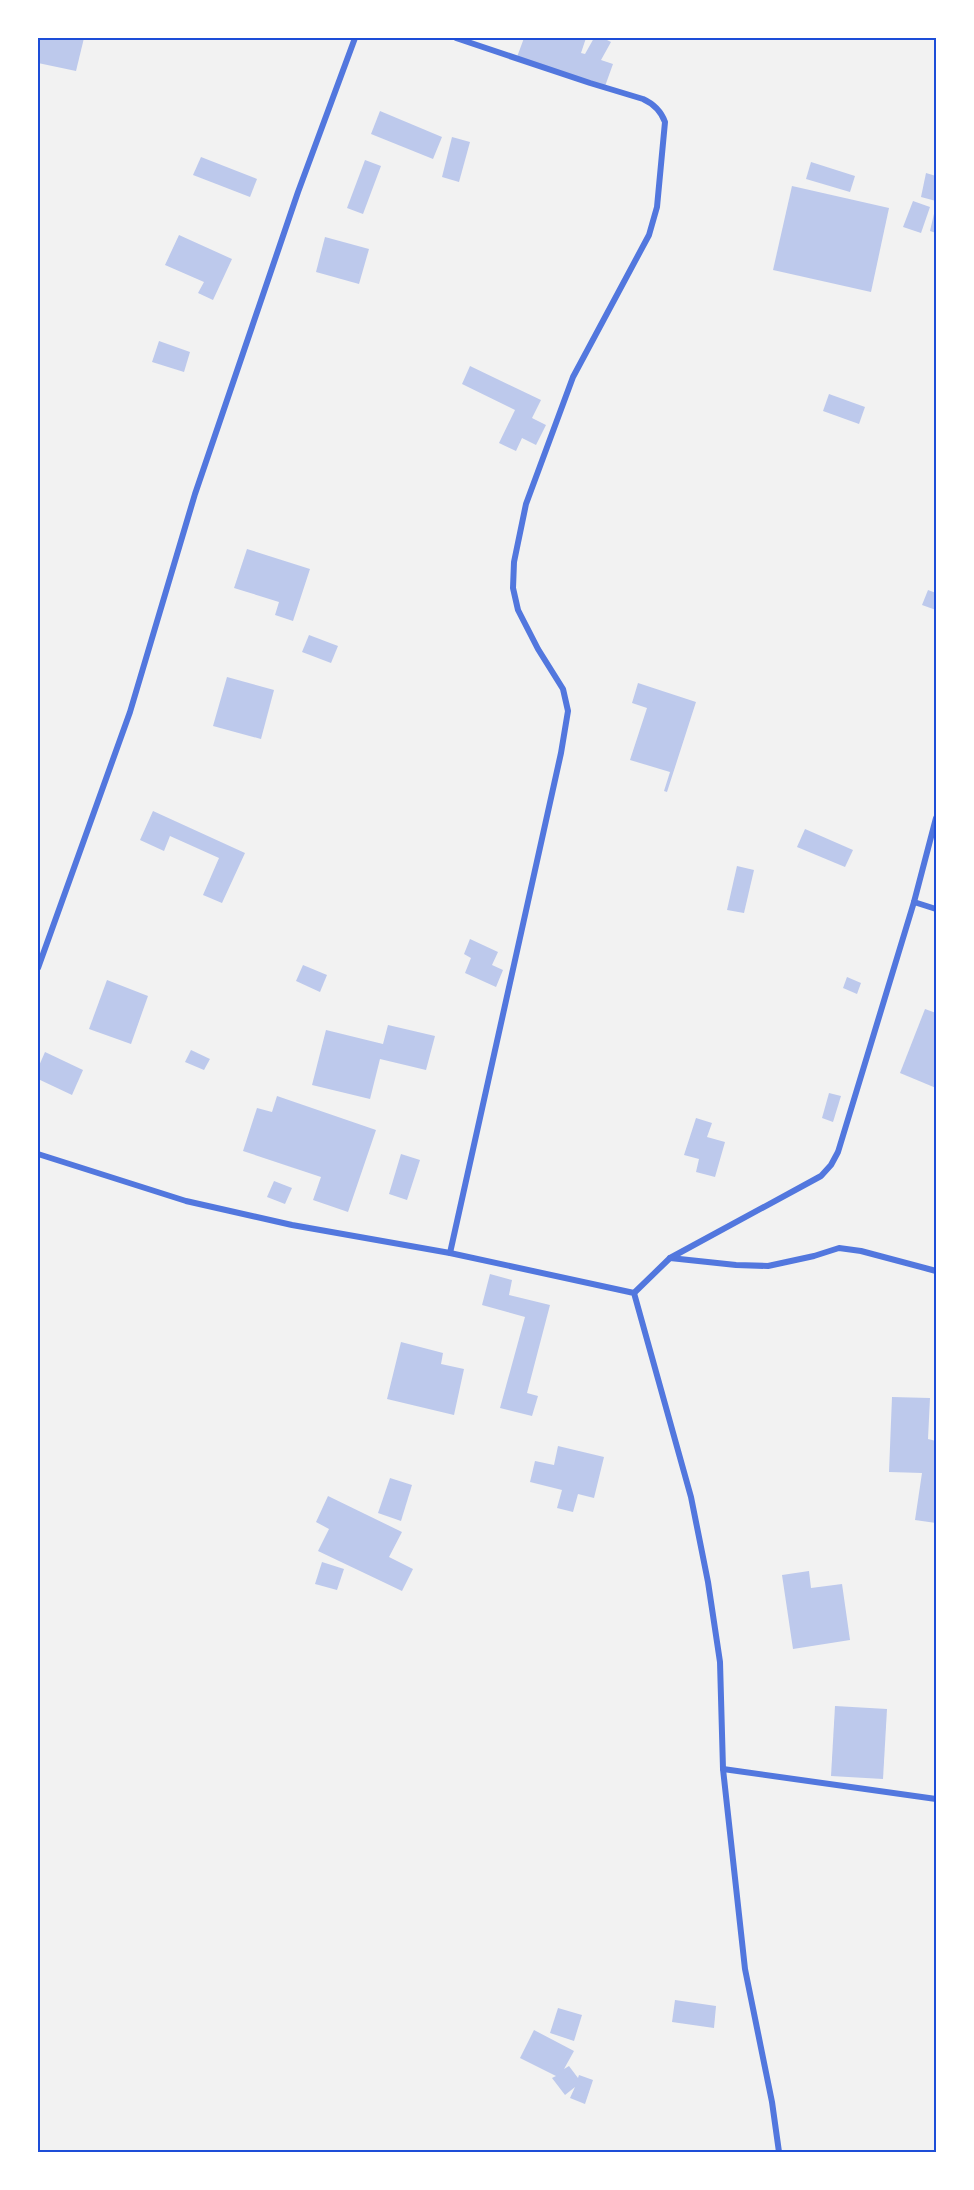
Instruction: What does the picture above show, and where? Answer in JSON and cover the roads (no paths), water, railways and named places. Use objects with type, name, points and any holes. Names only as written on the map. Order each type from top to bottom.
[{"type":"street","points":[[38,968],[130,712],[195,494],[294,204],[355,38]]},
{"type":"street","points":[[450,1253],[561,753],[568,711],[563,689],[538,649],[518,610],[513,588],[514,562],[519,535],[526,504],[573,377],[649,235],[657,207],[665,123],[662,114],[650,102],[643,99],[456,38]]},
{"type":"street","points":[[634,1293],[670,1258],[821,1176],[831,1165],[838,1152],[915,902],[936,818]]},
{"type":"street","points":[[915,902],[936,909]]},
{"type":"street","points":[[38,1154],[196,1203],[336,1234],[450,1253],[634,1293]]},
{"type":"street","points":[[670,1258],[768,1266],[839,1248],[861,1251],[936,1271]]},
{"type":"street","points":[[634,1293],[691,1497],[706,1572],[720,1662],[723,1769],[745,1969],[772,2102],[779,2152]]},
{"type":"street","points":[[723,1769],[936,1799]]}]
